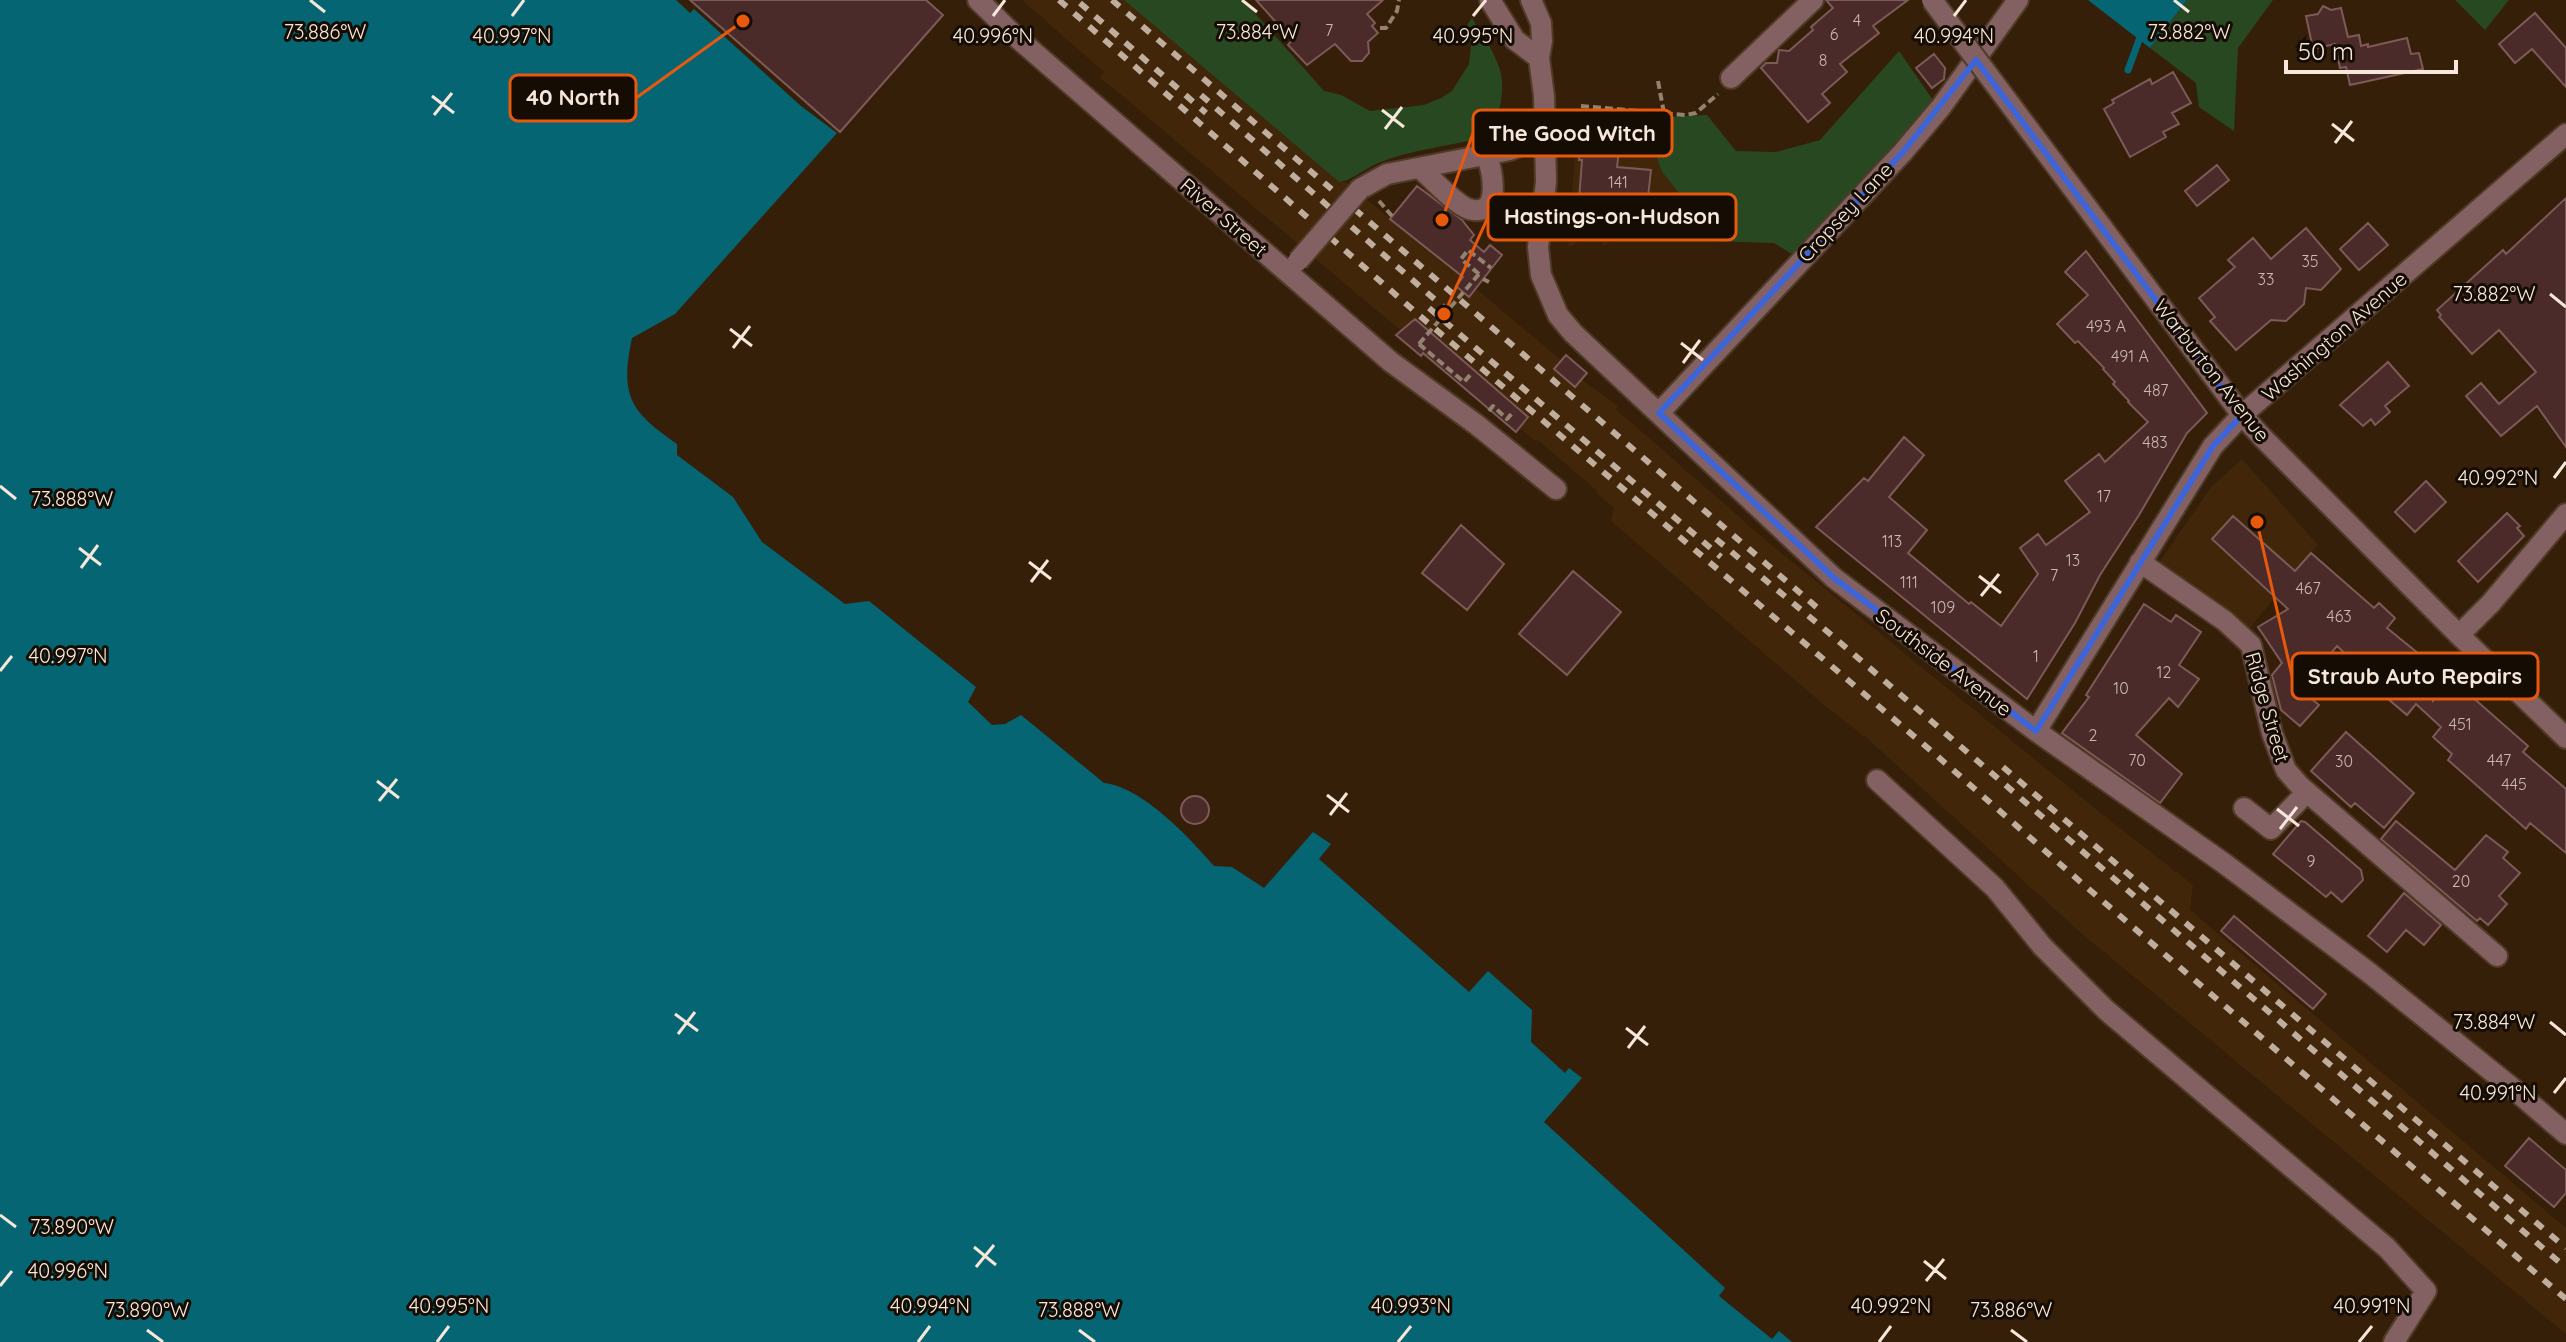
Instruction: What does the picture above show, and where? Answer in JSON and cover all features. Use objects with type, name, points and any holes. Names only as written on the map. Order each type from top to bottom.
[{"type":"street","name":"River Street","points":[[978,0],[1014,35],[1292,267],[1391,362],[1477,425],[1556,489]]},
{"type":"street","points":[[1490,0],[1515,40],[1539,58]]},
{"type":"street","name":"Southside Avenue","points":[[1531,0],[1541,23],[1539,58],[1546,135],[1546,182],[1538,247],[1541,275],[1558,315],[1573,333],[1834,578],[2036,731],[2225,864],[2332,944],[2566,1134]]},
{"type":"street","name":"Warburton Avenue","points":[[1932,0],[2242,415],[2459,635],[2566,738]]},
{"type":"street","name":"Cropsey Lane","points":[[1659,413],[1903,152],[1941,107],[2018,0]]},
{"type":"street","points":[[1727,84],[1802,4]]},
{"type":"street","name":"Washington Avenue","points":[[2036,731],[2213,446],[2242,415],[2566,134]]},
{"type":"street","points":[[1292,267],[1387,174],[1487,156],[1546,135]]},
{"type":"street","points":[[1420,168],[1467,208],[1479,209],[1486,205],[1494,192],[1493,174],[1487,156]]},
{"type":"street","points":[[2459,635],[2491,603],[2566,514]]},
{"type":"street","name":"Ridge Street","points":[[2140,562],[2225,621],[2251,645],[2272,733],[2286,770],[2307,792],[2497,956]]},
{"type":"street","points":[[1877,780],[1995,888],[2042,946],[2106,1010],[2387,1248],[2426,1291],[2394,1342]]},
{"type":"street","points":[[2244,808],[2271,829],[2307,792]]},
{"type":"path","points":[[1380,28],[1386,28],[1392,20],[1398,0]]},
{"type":"path","points":[[1658,81],[1664,113]]},
{"type":"path","points":[[1581,106],[1685,115],[1696,113],[1727,84]]},
{"type":"path","points":[[1367,193],[1392,216]]},
{"type":"path","points":[[1489,282],[1461,259],[1468,250],[1491,268]]},
{"type":"path","points":[[1471,374],[1464,382],[1419,344],[1481,276]]},
{"type":"path","points":[[1493,406],[1507,419],[1514,411]]},
{"type":"highlighted area","points":[[1976,60],[2242,415],[2213,446],[2036,731],[1834,578],[1659,413],[1903,152]]},
{"type":"shaded area","points":[[1022,0],[1124,0],[1339,182],[1345,182],[1561,360],[1566,355],[1587,373],[1582,380],[1618,406],[1616,409],[1768,542],[2193,885],[2190,910],[2566,1228],[2566,1334],[2081,933],[1869,740],[1611,521],[1614,508],[1597,491],[1538,440],[1535,441],[1519,428],[1516,432],[1482,403],[1487,396],[1468,391],[1396,335],[1400,330],[1100,77],[1104,72]]},
{"type":"shaded area","points":[[1578,114],[1642,118],[1662,172],[1714,236],[1714,241],[1634,236],[1612,240],[1604,246],[1596,231],[1568,248]]},
{"type":"shaded area","points":[[2242,459],[2318,545],[2249,629],[2156,567],[2211,487]]},
{"type":"green space","points":[[1124,0],[1243,0],[1324,91],[1341,95],[1370,111],[1424,105],[1452,91],[1469,64],[1471,46],[1467,25],[1472,18],[1492,50],[1500,71],[1502,91],[1498,113],[1482,138],[1390,159],[1339,182]]},
{"type":"green space","points":[[2187,0],[2273,0],[2238,48],[2234,131],[2199,107],[2196,83],[2150,48]]},
{"type":"green space","points":[[2455,0],[2509,0],[2485,30]]},
{"type":"green space","points":[[1899,51],[1935,103],[1792,254],[1774,243],[1714,241],[1714,236],[1662,172],[1642,118],[1707,115],[1736,151],[1776,152],[1820,140]]},
{"type":"water","points":[[0,0],[676,0],[690,13],[694,9],[801,106],[837,133],[675,314],[632,338],[628,388],[632,400],[648,422],[677,444],[677,455],[733,497],[762,542],[845,604],[869,601],[976,687],[968,702],[992,725],[1005,724],[1021,715],[1104,783],[1119,787],[1149,803],[1192,841],[1214,866],[1232,867],[1264,888],[1313,832],[1331,844],[1319,859],[1469,992],[1488,971],[1532,1010],[1531,1042],[1565,1073],[1569,1068],[1582,1078],[1544,1122],[1725,1288],[1719,1296],[1772,1339],[1779,1331],[1792,1342],[0,1342]]},
{"type":"water","points":[[2088,0],[2187,0],[2150,48]]},
{"type":"building","points":[[690,0],[926,0],[943,15],[840,132]]},
{"type":"building","points":[[1256,0],[1383,0],[1367,14],[1375,23],[1372,26],[1378,33],[1368,42],[1369,53],[1362,61],[1351,61],[1335,44],[1307,65],[1288,45],[1292,40]]},
{"type":"building","points":[[1826,0],[1908,0],[1873,26],[1879,33],[1840,64],[1847,72],[1822,94],[1830,103],[1808,122],[1761,68],[1766,63],[1777,63],[1779,50],[1789,51],[1813,30],[1811,27],[1833,8]]},
{"type":"building","points":[[2323,6],[2331,10],[2341,8],[2348,37],[2359,35],[2361,46],[2407,38],[2411,54],[2419,53],[2423,69],[2350,85],[2346,67],[2340,68],[2335,44],[2313,49],[2306,16],[2318,14]]},
{"type":"building","points":[[2535,13],[2566,48],[2566,87],[2532,49],[2515,63],[2499,44]]},
{"type":"building","points":[[1934,54],[1945,68],[1944,79],[1932,88],[1916,68]]},
{"type":"building","points":[[2173,72],[2191,103],[2172,113],[2179,124],[2163,132],[2166,137],[2130,157],[2104,109],[2114,103],[2112,100],[2150,79],[2152,84]]},
{"type":"building","points":[[1584,111],[1623,115],[1617,167],[1651,170],[1648,197],[1677,199],[1675,221],[1578,213]]},
{"type":"building","points":[[2217,165],[2229,180],[2197,206],[2185,191]]},
{"type":"building","points":[[1417,186],[1462,220],[1474,235],[1470,240],[1484,252],[1490,245],[1502,255],[1469,297],[1456,286],[1463,277],[1390,219]]},
{"type":"building","points":[[2566,198],[2566,447],[2537,406],[2501,436],[2466,396],[2481,383],[2499,404],[2536,372],[2499,330],[2472,354],[2439,317],[2441,315],[2437,310],[2503,250],[2506,254]]},
{"type":"building","points":[[2368,223],[2388,245],[2359,270],[2340,249]]},
{"type":"building","points":[[2306,228],[2341,269],[2321,290],[2306,288],[2304,304],[2286,321],[2271,320],[2236,350],[2210,321],[2215,317],[2199,298],[2235,267],[2228,260],[2253,238],[2271,259]]},
{"type":"building","points":[[2086,251],[2207,413],[2187,433],[2027,699],[1816,527],[1864,478],[1868,481],[1904,437],[1924,455],[1889,497],[1927,530],[1908,553],[1969,604],[1971,602],[2001,626],[2038,574],[2020,548],[2038,534],[2046,545],[2090,512],[2065,481],[2099,454],[2105,462],[2148,422],[2113,384],[2115,382],[2104,368],[2057,324],[2088,295],[2065,272]]},
{"type":"building","points":[[1415,319],[1528,417],[1516,432],[1423,353],[1421,356],[1396,335]]},
{"type":"building","points":[[1566,355],[1587,373],[1575,387],[1554,369]]},
{"type":"building","points":[[2388,362],[2409,386],[2385,406],[2390,412],[2375,425],[2371,419],[2363,426],[2340,405]]},
{"type":"building","points":[[2426,481],[2446,502],[2415,532],[2395,512]]},
{"type":"building","points":[[2507,513],[2520,526],[2517,528],[2524,536],[2478,582],[2458,561]]},
{"type":"building","points":[[2233,516],[2295,571],[2311,553],[2374,608],[2379,603],[2395,618],[2387,628],[2424,658],[2433,701],[2450,683],[2466,699],[2470,695],[2528,746],[2523,752],[2566,789],[2566,853],[2530,823],[2526,829],[2448,760],[2452,754],[2433,737],[2441,727],[2416,704],[2407,715],[2374,687],[2377,683],[2337,646],[2300,689],[2319,705],[2300,726],[2281,710],[2272,675],[2282,663],[2258,627],[2288,609],[2212,539]]},
{"type":"building","points":[[1461,525],[1504,564],[1467,610],[1422,573]]},
{"type":"building","points":[[1573,571],[1621,612],[1567,675],[1519,634]]},
{"type":"building","points":[[2144,604],[2171,622],[2176,615],[2201,632],[2179,665],[2199,679],[2178,707],[2169,698],[2136,735],[2182,774],[2160,803],[2062,733],[2089,697],[2086,695]]},
{"type":"building","points":[[2346,732],[2414,793],[2384,828],[2355,803],[2351,807],[2311,771]]},
{"type":"building","points":[[1195,796],[1205,800],[1209,810],[1205,820],[1195,824],[1185,820],[1181,810],[1185,800]]},
{"type":"building","points":[[2301,821],[2361,870],[2363,880],[2342,902],[2331,892],[2326,897],[2273,854]]},
{"type":"building","points":[[2396,821],[2455,870],[2486,835],[2508,852],[2503,858],[2520,873],[2499,896],[2507,904],[2488,925],[2480,918],[2477,921],[2381,839]]},
{"type":"building","points":[[2404,893],[2441,925],[2424,945],[2406,930],[2387,952],[2368,936]]},
{"type":"building","points":[[2234,916],[2326,994],[2313,1009],[2221,931]]},
{"type":"building","points":[[2529,1138],[2566,1170],[2566,1193],[2554,1207],[2505,1166]]},
{"type":"waterway","points":[[2128,70],[2139,40],[2145,33]]},
{"type":"railway","points":[[1059,0],[1420,316],[1936,755],[2566,1299]]},
{"type":"railway","points":[[1112,0],[1821,611]]},
{"type":"railway","points":[[1080,3],[1206,113]]},
{"type":"railway","points":[[1201,95],[1448,311]]},
{"type":"railway","points":[[1429,308],[1721,557]]},
{"type":"railway","points":[[1716,539],[2566,1268]]},
{"type":"railway","points":[[2003,767],[2566,1248]]},
{"type":"place","name":"40 North","points":[[743,21]]},
{"type":"place","name":"The Good Witch","points":[[1442,220]]},
{"type":"place","name":"Hastings-on-Hudson","points":[[1444,314]]},
{"type":"place","name":"Straub Auto Repairs","points":[[2257,522]]}]
